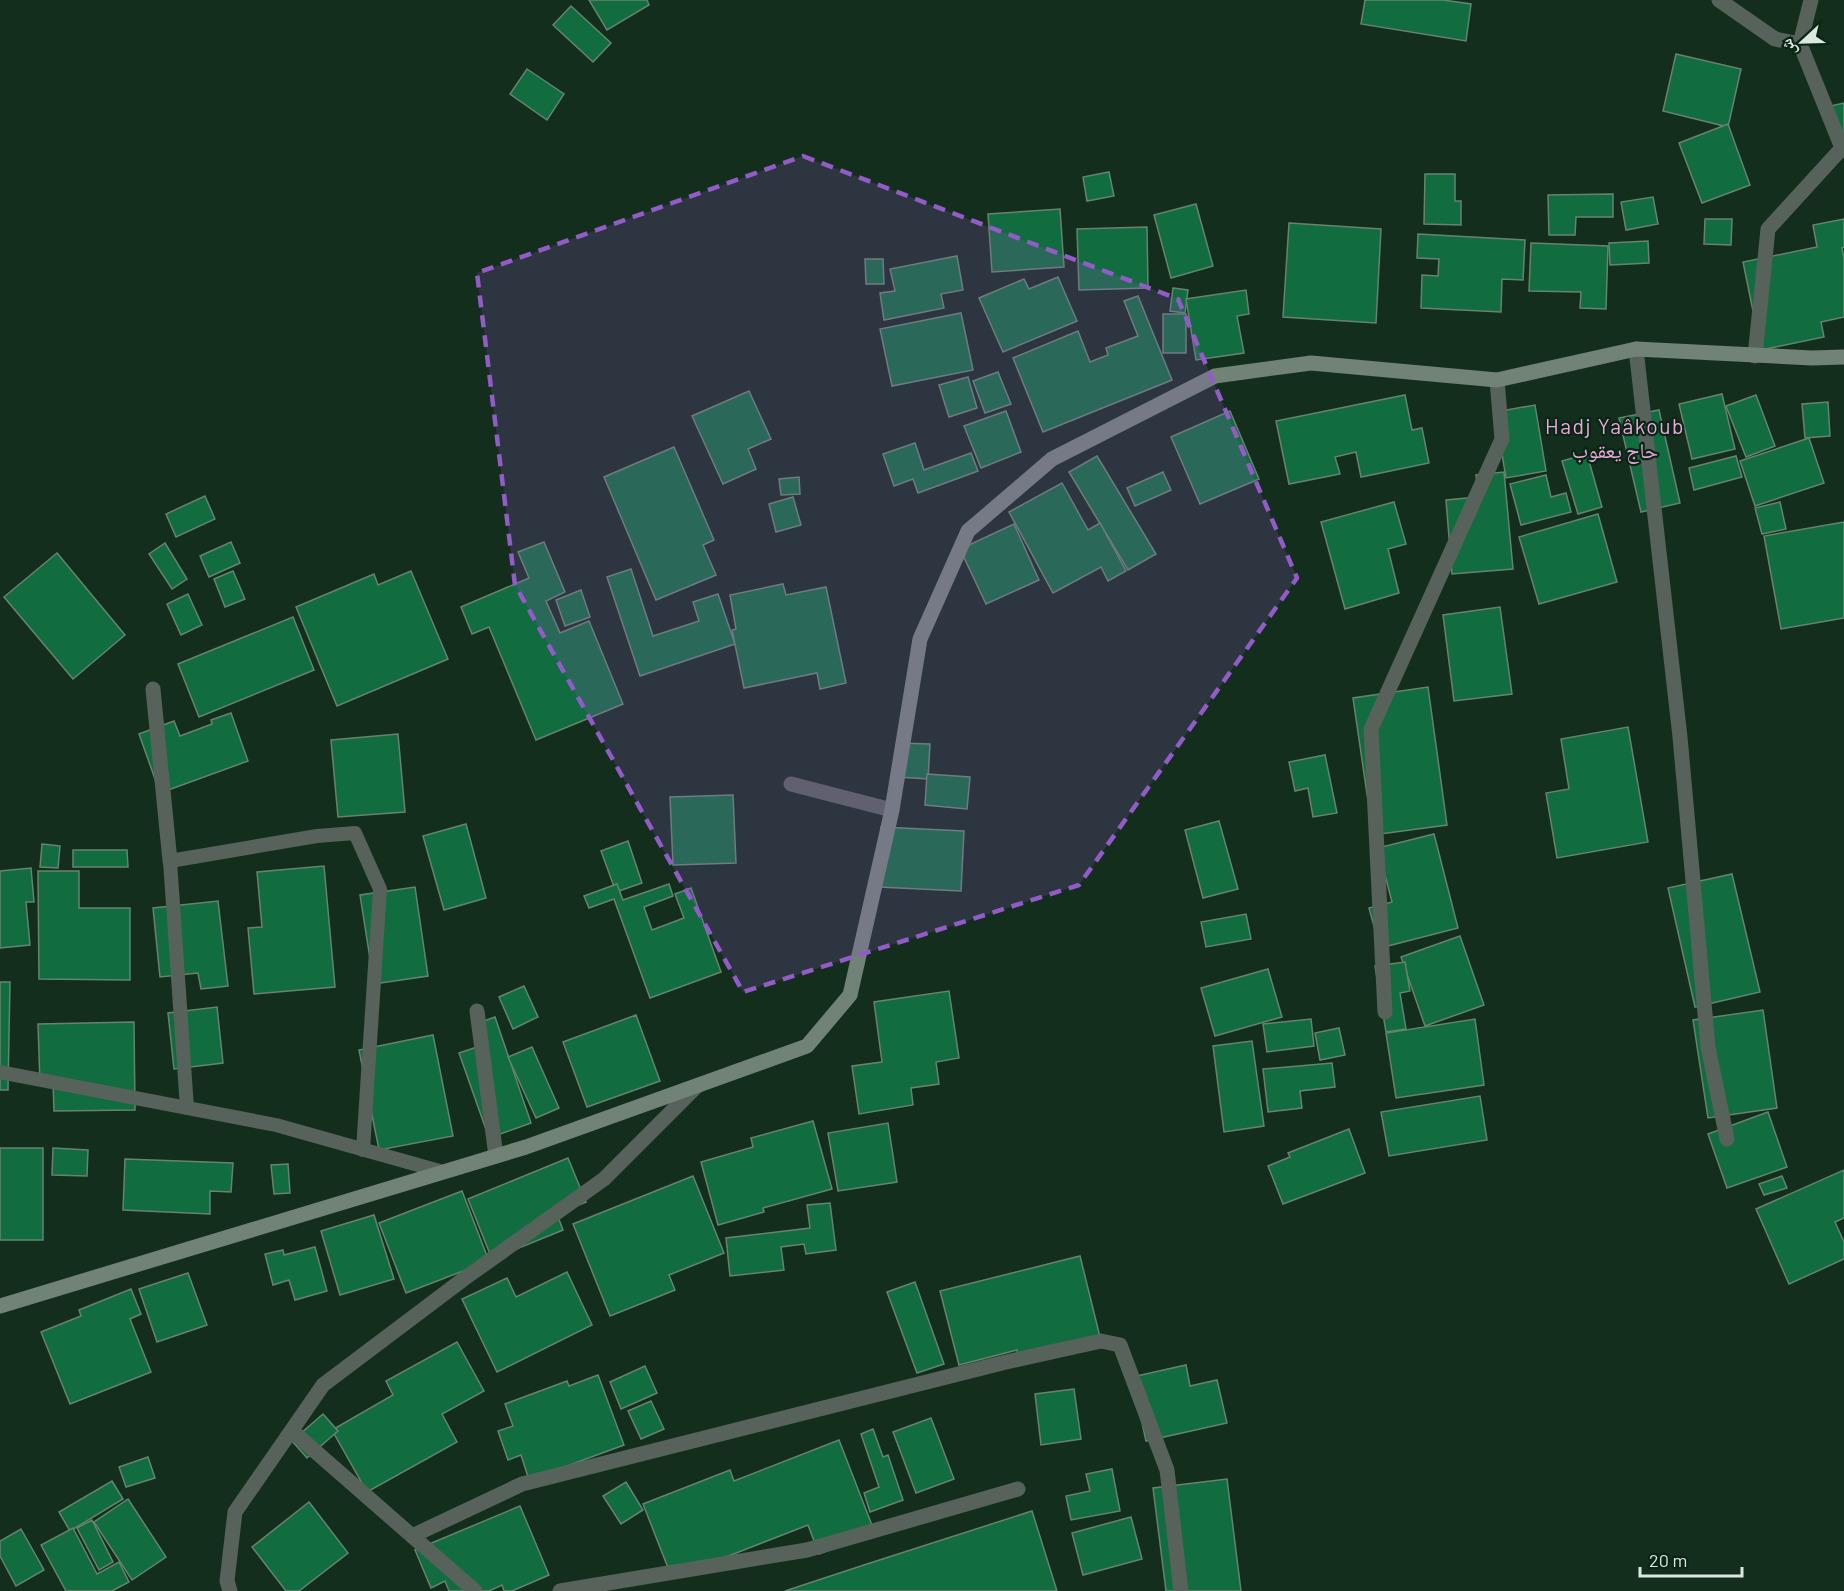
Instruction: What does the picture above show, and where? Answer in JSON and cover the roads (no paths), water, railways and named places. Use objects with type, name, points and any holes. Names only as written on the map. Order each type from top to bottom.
[{"type":"street","points":[[1719,0],[1775,39],[1800,44]]},
{"type":"street","points":[[1755,356],[1768,229],[1843,149],[1800,44],[1811,0]]},
{"type":"street","points":[[1636,350],[1680,737],[1708,1047],[1727,1139]]},
{"type":"street","points":[[0,1306],[496,1156],[807,1046],[850,995],[892,810],[920,639],[968,531],[1052,459],[1215,376],[1311,363],[1497,380],[1636,350],[1812,358],[1844,357]]},
{"type":"street","points":[[1385,1012],[1371,729],[1502,439],[1497,380]]},
{"type":"street","points":[[153,689],[170,861]]},
{"type":"street","points":[[791,784],[892,810]]},
{"type":"street","points":[[477,1011],[496,1156]]},
{"type":"street","points":[[230,1591],[227,1581],[236,1512],[323,1385],[465,1278],[604,1179],[697,1086]]},
{"type":"street","points":[[412,1536],[522,1484],[1006,1362],[1101,1341],[1120,1345],[1167,1470],[1181,1591]]},
{"type":"street","points":[[292,1431],[475,1591]]},
{"type":"street","points":[[560,1591],[807,1550],[1018,1489]]},
{"type":"lane","points":[[187,1108],[170,861],[317,836],[355,833],[380,889],[363,1150]]},
{"type":"lane","points":[[0,1072],[276,1125],[443,1172]]},
{"type":"district","name":"Hadj Yaâkoub حاج يعقوب","points":[[1615,437]]}]
